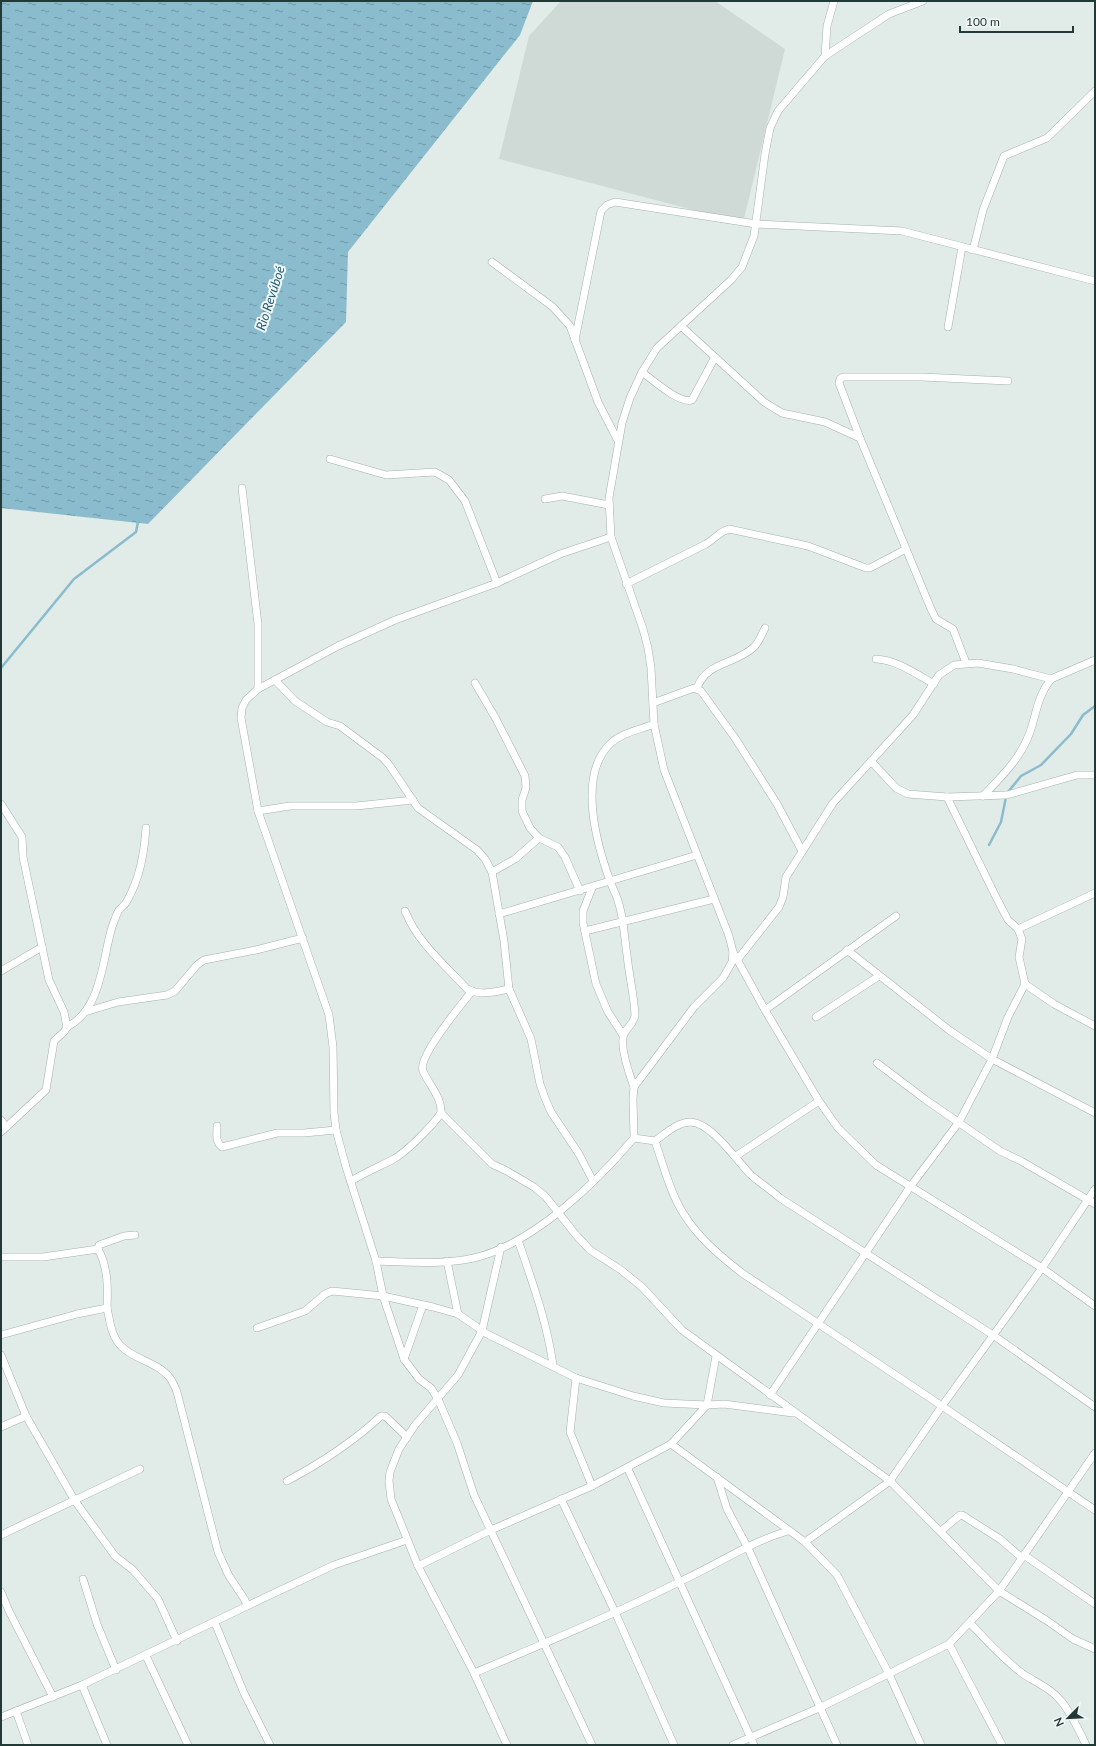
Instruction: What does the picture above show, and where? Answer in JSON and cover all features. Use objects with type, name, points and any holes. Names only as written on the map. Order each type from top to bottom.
[{"type":"street","points":[[825,56],[827,26],[834,1]]},
{"type":"street","points":[[923,1],[889,14],[825,56],[778,111],[770,128],[756,224],[748,254],[742,267],[731,280],[657,348],[642,372],[630,398],[618,441],[609,505],[611,537],[648,648],[654,724],[664,770],[733,952],[818,1101],[838,1128],[876,1165],[1042,1268],[1095,1306]]},
{"type":"street","points":[[973,250],[983,210],[1004,156],[1047,138],[1095,91]]},
{"type":"street","points":[[575,340],[601,211],[607,205],[615,202],[756,224],[902,231],[1095,281]]},
{"type":"street","points":[[948,327],[962,247]]},
{"type":"street","points":[[492,262],[553,307],[570,326],[598,402],[618,441]]},
{"type":"street","points":[[681,326],[764,402],[782,413],[825,422],[860,438]]},
{"type":"street","points":[[642,372],[671,394],[688,401],[692,400],[715,357]]},
{"type":"street","points":[[966,663],[952,629],[936,619],[860,438],[839,383],[840,379],[843,377],[922,377],[1008,382]]},
{"type":"street","points":[[330,459],[386,474],[435,472],[449,480],[465,501],[497,583]]},
{"type":"street","points":[[242,488],[258,624],[258,689]]},
{"type":"street","points":[[545,500],[562,496],[609,505]]},
{"type":"street","points":[[626,584],[706,544],[717,537],[723,530],[729,529],[808,546],[866,568],[870,568],[906,549]]},
{"type":"street","points":[[592,1745],[474,1495],[457,1443],[438,1399],[431,1388],[419,1379],[404,1359],[383,1296],[376,1261],[336,1130],[334,1113],[333,1047],[328,1015],[312,970],[303,938],[258,810],[241,718],[242,708],[246,700],[258,689],[338,646],[395,620],[497,583],[560,554],[611,537]]},
{"type":"street","points":[[653,703],[697,688],[703,675],[723,663],[745,654],[755,646],[765,628]]},
{"type":"street","points":[[876,659],[885,659],[896,663],[934,684]]},
{"type":"street","points":[[983,796],[1014,763],[1022,750],[1030,732],[1042,691],[1051,679],[1095,660]]},
{"type":"street","points":[[738,959],[779,907],[783,897],[786,877],[833,803],[913,716],[939,675],[954,665],[978,663],[1013,668],[1051,679]]},
{"type":"street","points":[[275,680],[295,701],[327,722],[340,726],[382,758],[390,766],[423,813],[477,850],[485,859],[492,872],[504,941],[509,989],[531,1039],[544,1098],[551,1112],[579,1154],[593,1181]]},
{"type":"street","points":[[475,683],[496,718],[525,776],[526,788],[522,800],[522,811],[530,828],[539,838],[558,847],[565,857],[580,891]]},
{"type":"street","points":[[697,688],[730,732],[777,804],[802,851]]},
{"type":"street","points":[[623,1035],[634,1021],[635,1015],[623,922],[617,898],[610,882],[591,805],[595,773],[600,760],[609,745],[620,737],[654,724]]},
{"type":"street","points":[[871,761],[896,788],[908,794],[946,797],[1007,795],[1077,775],[1095,775]]},
{"type":"street","points":[[770,1395],[910,1187],[959,1122],[992,1059],[1008,1016],[1025,984],[1019,957],[1022,939],[1018,929],[1008,920],[946,797]]},
{"type":"street","points":[[258,810],[290,806],[356,806],[413,800]]},
{"type":"street","points":[[1,804],[22,837],[23,857],[49,980],[64,1012],[67,1027]]},
{"type":"street","points":[[1,1120],[4,1129],[46,1090],[54,1041],[64,1032],[67,1027],[86,1012],[96,991],[112,927],[118,912],[127,902],[143,862],[146,828]]},
{"type":"street","points":[[492,872],[516,859],[539,838]]},
{"type":"street","points":[[499,914],[592,888],[697,855]]},
{"type":"street","points":[[376,1261],[447,1261],[472,1258],[491,1253],[518,1240],[558,1213],[607,1170],[634,1138],[634,1087],[626,1060],[623,1035],[608,1012],[596,984],[584,932],[583,911],[592,888]]},
{"type":"street","points":[[1018,929],[1095,893]]},
{"type":"street","points":[[584,932],[714,899]]},
{"type":"street","points":[[405,911],[411,925],[424,944],[472,991],[487,993],[509,989]]},
{"type":"street","points":[[765,1010],[896,916]]},
{"type":"street","points":[[86,1012],[118,1002],[167,995],[176,991],[197,965],[204,960],[256,950],[303,938]]},
{"type":"street","points":[[1,971],[42,947]]},
{"type":"street","points":[[848,950],[948,1030],[992,1059],[1095,1114]]},
{"type":"street","points":[[634,1087],[694,1007],[723,978],[732,962],[733,952]]},
{"type":"street","points":[[816,1017],[879,976]]},
{"type":"street","points":[[1025,984],[1054,1004],[1095,1026]]},
{"type":"street","points":[[351,1181],[368,1170],[394,1159],[407,1149],[441,1113],[442,1105],[422,1070],[422,1062],[441,1031],[472,991]]},
{"type":"street","points":[[877,1063],[926,1100],[1000,1151],[1095,1204]]},
{"type":"street","points":[[736,1156],[818,1101]]},
{"type":"street","points":[[441,1113],[492,1164],[534,1187],[546,1197],[590,1250],[627,1274],[642,1287],[682,1330],[890,1481],[999,1591],[1046,1620],[1073,1639],[1095,1649]]},
{"type":"street","points":[[634,1138],[655,1140],[678,1125],[690,1122],[700,1124],[736,1156],[752,1175],[780,1198],[993,1335],[1095,1407]]},
{"type":"street","points":[[217,1126],[217,1139],[219,1145],[222,1147],[277,1133],[304,1133],[336,1130]]},
{"type":"street","points":[[655,1140],[678,1203],[701,1237],[720,1256],[1095,1510]]},
{"type":"street","points":[[805,1542],[890,1481],[942,1406],[1042,1268],[1095,1189]]},
{"type":"street","points":[[98,1249],[99,1245],[124,1236],[135,1235]]},
{"type":"street","points":[[518,1240],[533,1281],[545,1324],[553,1365]]},
{"type":"street","points":[[501,1247],[482,1331],[458,1374],[407,1436],[399,1449],[390,1472],[389,1481],[392,1499],[418,1566],[474,1674],[507,1745]]},
{"type":"street","points":[[1,1257],[43,1257],[98,1249]]},
{"type":"street","points":[[98,1249],[108,1281],[107,1308],[112,1331],[120,1346],[132,1355],[162,1370],[169,1378],[177,1392],[218,1552],[229,1576],[247,1606]]},
{"type":"street","points":[[447,1261],[458,1314]]},
{"type":"street","points":[[257,1328],[305,1311],[325,1294],[332,1291],[383,1296],[458,1314],[482,1331],[553,1365],[576,1378],[633,1396],[664,1403],[739,1405],[795,1413]]},
{"type":"street","points":[[404,1359],[423,1305]]},
{"type":"street","points":[[1,1335],[77,1314],[107,1308]]},
{"type":"street","points":[[1,1355],[26,1416],[75,1502],[115,1556],[133,1570],[158,1600],[177,1641]]},
{"type":"street","points":[[418,1566],[491,1530],[628,1469],[671,1444],[707,1405],[716,1356]]},
{"type":"street","points":[[576,1378],[570,1432],[592,1486]]},
{"type":"street","points":[[1,1427],[26,1416]]},
{"type":"street","points":[[287,1481],[316,1466],[381,1416],[385,1416],[407,1436]]},
{"type":"street","points":[[671,1444],[805,1542],[837,1575],[889,1674],[922,1745]]},
{"type":"street","points":[[733,1745],[818,1708],[948,1644],[970,1623],[999,1591],[1095,1454]]},
{"type":"street","points":[[1,1535],[75,1502],[140,1469]]},
{"type":"street","points":[[628,1469],[754,1745]]},
{"type":"street","points":[[716,1476],[727,1509],[748,1548],[818,1708],[837,1745]]},
{"type":"street","points":[[560,1499],[615,1612],[674,1745]]},
{"type":"street","points":[[941,1531],[960,1515],[962,1515],[1095,1604]]},
{"type":"street","points":[[474,1674],[680,1582],[748,1548],[766,1537],[788,1530]]},
{"type":"street","points":[[1,1716],[82,1686],[334,1565],[407,1540]]},
{"type":"street","points":[[83,1579],[97,1624],[116,1670]]},
{"type":"street","points":[[1,1592],[9,1611],[53,1697]]},
{"type":"street","points":[[215,1623],[244,1693],[270,1745]]},
{"type":"street","points":[[970,1623],[1003,1658],[1023,1674],[1048,1688],[1062,1701],[1073,1718],[1086,1745]]},
{"type":"street","points":[[948,1644],[1002,1745]]},
{"type":"street","points":[[146,1656],[188,1745]]},
{"type":"street","points":[[82,1686],[107,1745]]},
{"type":"street","points":[[16,1711],[28,1745]]},
{"type":"shaded area","points":[[561,1],[715,1],[785,49],[743,223],[499,159],[529,36]]},
{"type":"water","name":"Rio Revúboé","points":[[1,1],[533,1],[520,35],[348,252],[346,322],[148,524],[1,508]]},
{"type":"waterway","points":[[1,668],[74,579],[136,532],[138,522]]},
{"type":"waterway","points":[[1008,792],[1021,776],[1041,765],[1071,734],[1083,715],[1095,706]]},
{"type":"waterway","points":[[989,845],[1001,822],[1006,797]]}]
